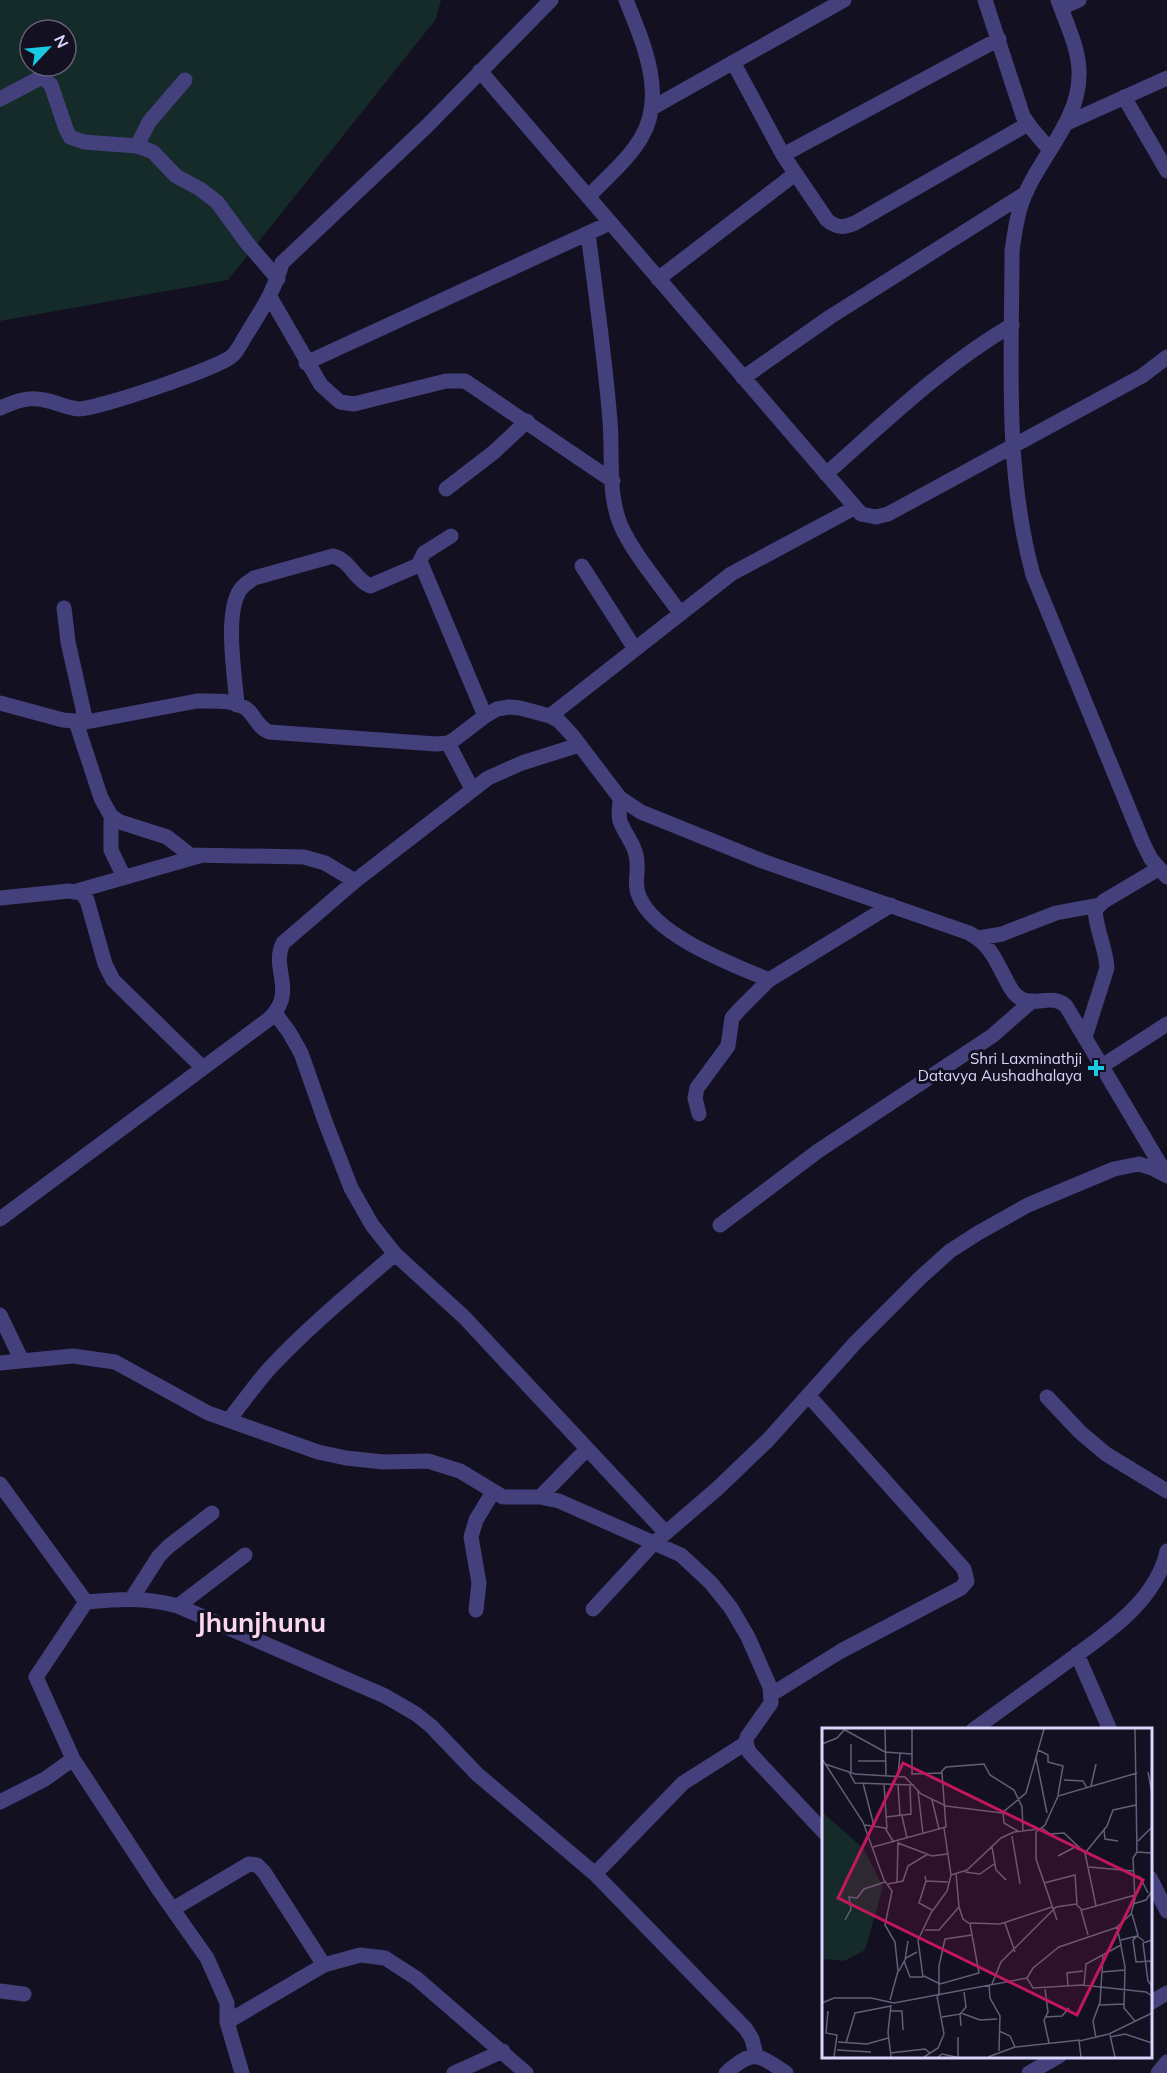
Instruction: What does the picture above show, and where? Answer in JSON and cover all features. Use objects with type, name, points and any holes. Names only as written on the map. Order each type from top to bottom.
[{"type":"street","points":[[0,408],[16,401],[30,399],[42,399],[80,409],[99,405],[197,373],[233,357],[270,297],[282,263],[427,126],[551,0]]},
{"type":"street","points":[[652,108],[844,0]]},
{"type":"street","points":[[985,0],[1020,107],[1028,124],[1050,150]]},
{"type":"street","points":[[0,704],[81,722],[197,701],[213,701],[244,708],[262,728],[269,732],[421,744],[448,743],[497,709],[509,707],[550,716],[560,721],[620,798],[648,815],[765,862],[979,938],[1002,934],[1056,913],[1099,905],[1163,873],[1143,843],[1033,575],[1025,545],[1012,445],[1012,251],[1020,210],[1026,193],[1074,104],[1080,74],[1073,43],[1059,4],[1079,0]]},
{"type":"street","points":[[588,197],[629,154],[642,137],[651,116],[653,89],[631,3]]},
{"type":"street","points":[[783,156],[999,39]]},
{"type":"street","points":[[733,63],[783,156],[827,220],[834,226],[846,227],[1028,124]]},
{"type":"street","points":[[480,72],[861,514],[869,517],[888,514],[1142,376],[1167,357]]},
{"type":"street","points":[[1065,124],[1167,78]]},
{"type":"street","points":[[0,99],[38,79],[45,79],[51,86],[68,133],[74,139],[137,146],[153,152],[176,176],[200,189],[217,202],[247,243],[278,279]]},
{"type":"street","points":[[137,146],[149,123],[185,80]]},
{"type":"street","points":[[1124,97],[1167,171]]},
{"type":"street","points":[[658,279],[795,174]]},
{"type":"street","points":[[743,378],[831,317],[1026,193]]},
{"type":"street","points":[[306,363],[610,223]]},
{"type":"street","points":[[588,233],[610,421],[613,480],[618,517],[621,526],[680,613]]},
{"type":"street","points":[[270,297],[306,363],[321,385],[340,402],[354,404],[457,380],[465,381],[613,480]]},
{"type":"street","points":[[826,474],[916,393],[977,346],[1012,325]]},
{"type":"street","points":[[446,489],[494,452],[526,422]]},
{"type":"street","points":[[550,716],[739,569],[854,508]]},
{"type":"street","points":[[451,536],[424,553],[420,558],[421,564],[484,716]]},
{"type":"street","points":[[237,705],[231,617],[239,591],[245,584],[254,578],[333,556],[347,562],[361,581],[370,586],[421,564]]},
{"type":"street","points":[[582,566],[635,649]]},
{"type":"street","points":[[64,608],[81,722],[101,798],[111,816],[120,822],[166,837],[188,854],[304,857],[325,863],[355,881]]},
{"type":"street","points":[[448,743],[472,789]]},
{"type":"street","points":[[0,1219],[275,1013],[283,991],[279,956],[283,943],[355,881],[433,822],[472,789],[502,770],[579,745]]},
{"type":"street","points":[[620,798],[621,823],[637,857],[637,890],[642,903],[650,913],[666,928],[705,952],[770,981]]},
{"type":"street","points":[[111,816],[111,850],[124,877]]},
{"type":"street","points":[[0,898],[77,891],[202,855]]},
{"type":"street","points":[[77,891],[87,900],[105,964],[113,980],[203,1068]]},
{"type":"street","points":[[699,1114],[695,1098],[697,1088],[728,1046],[732,1018],[739,1010],[770,981],[891,905]]},
{"type":"street","points":[[1085,1037],[1107,968],[1107,957],[1096,920],[1095,910],[1099,905]]},
{"type":"street","points":[[979,938],[994,957],[1014,993],[1025,1001],[1049,999],[1062,1002],[1070,1012],[1167,1176]]},
{"type":"street","points":[[720,1225],[818,1151],[992,1036],[1032,1001]]},
{"type":"street","points":[[275,1013],[301,1053],[351,1188],[372,1225],[395,1254],[464,1317],[666,1533]]},
{"type":"street","points":[[1102,1066],[1167,1024]]},
{"type":"street","points":[[593,1609],[654,1543],[760,1448],[856,1342],[950,1251],[1029,1205],[1121,1167],[1139,1164],[1167,1176]]},
{"type":"street","points":[[229,1420],[267,1371],[323,1315],[395,1254]]},
{"type":"street","points":[[0,1315],[22,1361]]},
{"type":"street","points":[[0,1363],[73,1356],[115,1362],[208,1413],[318,1452],[383,1462],[428,1461],[445,1464],[460,1470],[503,1497],[540,1497],[559,1501],[681,1554],[725,1600],[748,1637],[772,1694],[771,1703],[751,1731],[746,1743],[683,1784],[595,1874]]},
{"type":"street","points":[[772,1694],[858,1642],[954,1592],[967,1581],[968,1576],[808,1395]]},
{"type":"street","points":[[1047,1397],[1080,1432],[1106,1454],[1167,1491]]},
{"type":"street","points":[[540,1497],[587,1449]]},
{"type":"street","points":[[0,1484],[86,1602]]},
{"type":"street","points":[[476,1610],[479,1583],[471,1537],[472,1529],[493,1492]]},
{"type":"street","points":[[132,1598],[159,1556],[212,1513]]},
{"type":"street","points":[[976,1728],[1113,1628],[1162,1576],[1167,1551]]},
{"type":"street","points":[[178,1606],[245,1555]]},
{"type":"street","points":[[86,1602],[132,1598],[156,1600],[178,1606],[385,1696],[416,1714],[492,1787],[595,1874],[746,2029],[752,2039],[756,2055]]},
{"type":"street","points":[[86,1602],[36,1677],[73,1759],[207,1958],[227,2003],[226,2022],[242,2073]]},
{"type":"street","points":[[1077,1654],[1109,1728]]},
{"type":"street","points":[[746,1743],[757,1762],[822,1830]]},
{"type":"street","points":[[0,1802],[45,1779],[73,1759]]},
{"type":"street","points":[[172,1909],[249,1864],[257,1865],[264,1872],[324,1965]]},
{"type":"street","points":[[1152,1882],[1167,1911]]},
{"type":"street","points":[[226,2022],[324,1965],[360,1954],[385,1958],[416,1978],[526,2073]]},
{"type":"street","points":[[0,1991],[24,1994]]},
{"type":"street","points":[[454,2073],[502,2051]]},
{"type":"street","points":[[726,2073],[743,2059],[756,2055],[786,2073]]},
{"type":"street","points":[[1034,2071],[1056,2058]]},
{"type":"street","points":[[1158,2073],[1167,2062]]},
{"type":"green space","points":[[0,0],[441,0],[436,19],[228,280],[0,321]]},
{"type":"place","name":"Shri Laxminathji Datavya Aushadhalaya","points":[[1096,1068]]},
{"type":"district","name":"Jhunjhunu","points":[[261,1623]]}]
